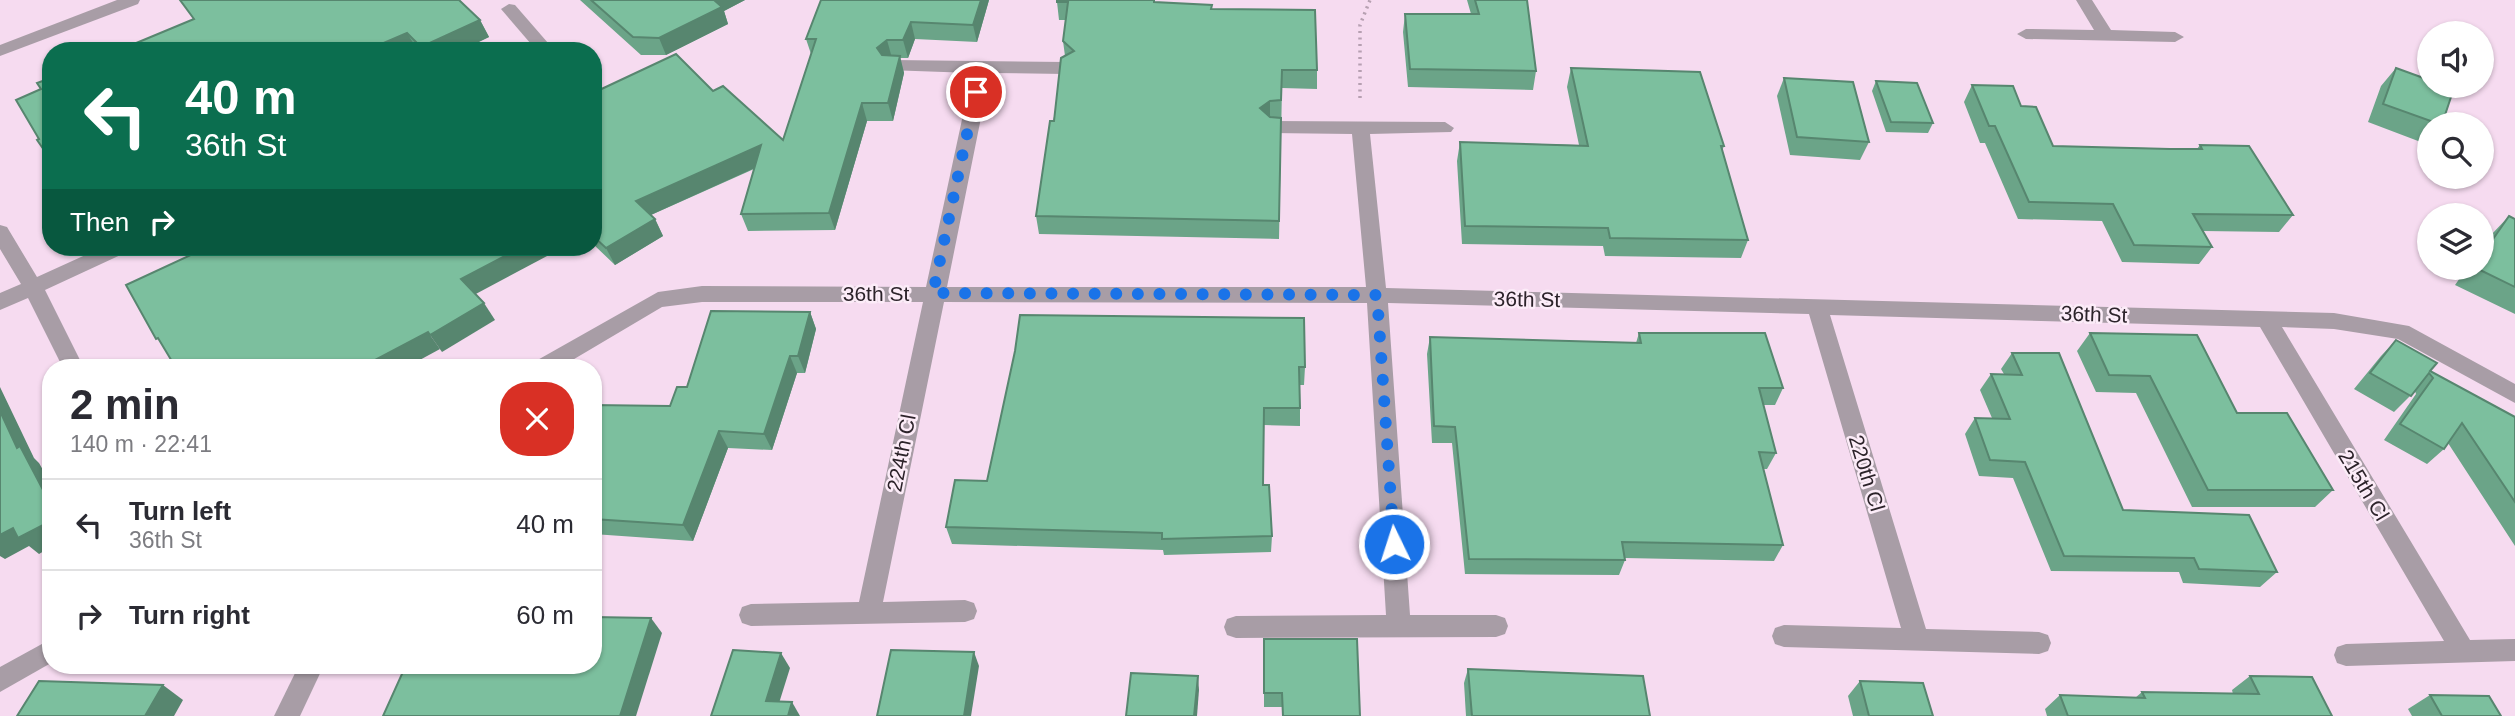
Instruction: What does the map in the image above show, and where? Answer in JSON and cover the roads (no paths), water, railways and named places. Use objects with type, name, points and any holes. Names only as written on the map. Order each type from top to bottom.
[{"type":"street","points":[[0,51],[132,0]]},
{"type":"street","points":[[2084,0],[2106,36]]},
{"type":"street","points":[[509,9],[537,42]]},
{"type":"street","points":[[2026,34],[2175,37]]},
{"type":"street","points":[[893,66],[1065,68]]},
{"type":"street","name":"224th Cl","points":[[869,612],[982,67]]},
{"type":"street","points":[[1271,127],[1445,128]]},
{"type":"street","points":[[1360,127],[1377,295],[1399,627]]},
{"type":"street","points":[[0,232],[33,287],[69,359]]},
{"type":"street","points":[[0,302],[100,256]]},
{"type":"street","name":"36th St","points":[[556,359],[658,300],[702,294],[1377,295],[2334,321],[2402,332],[2515,394]]},
{"type":"street","name":"220th Cl","points":[[1817,307],[1917,640]]},
{"type":"street","name":"215th Cl","points":[[2266,319],[2463,651]]},
{"type":"street","points":[[751,615],[965,611]]},
{"type":"street","points":[[1236,627],[1496,626]]},
{"type":"street","points":[[1784,636],[2039,643]]},
{"type":"street","points":[[2346,655],[2515,650]]},
{"type":"street","points":[[0,680],[42,655]]},
{"type":"street","points":[[287,716],[308,674]]}]
